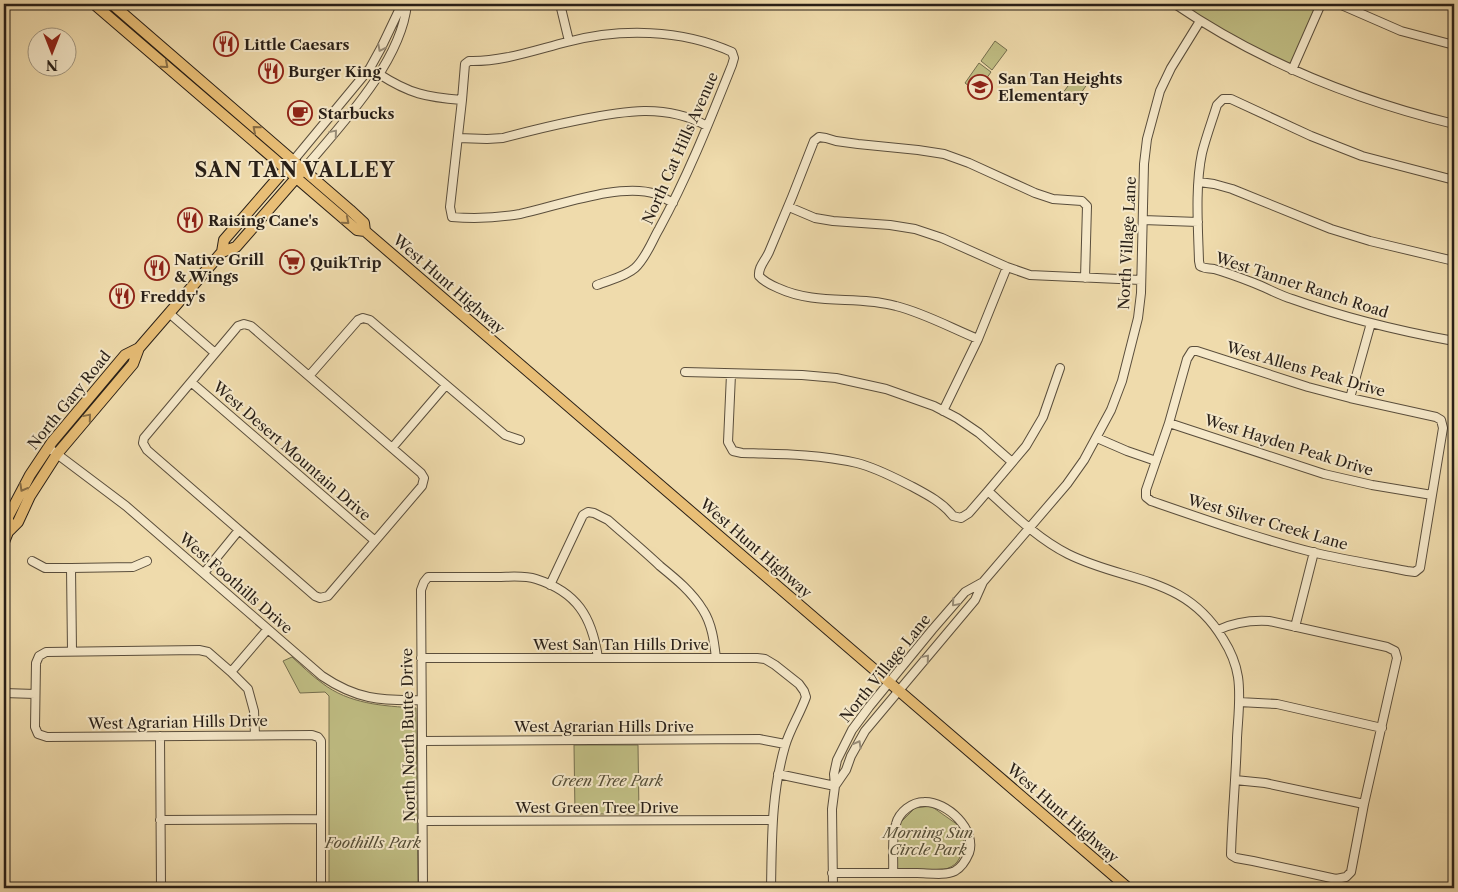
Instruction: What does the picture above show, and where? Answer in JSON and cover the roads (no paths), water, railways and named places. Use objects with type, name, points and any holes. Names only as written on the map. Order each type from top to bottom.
[{"type":"main road","name":"West Hunt Highway","points":[[94,4],[286,169],[300,174],[364,223],[365,231],[1128,888]]},
{"type":"main road","name":"West Hunt Highway","points":[[112,4],[293,161],[300,174]]},
{"type":"main road","name":"North Gary Road","points":[[222,252],[224,240],[293,161]]},
{"type":"main road","name":"North Gary Road","points":[[8,532],[18,522],[30,496],[57,454],[133,364],[139,348],[222,252],[236,247],[300,174]]},
{"type":"main road","points":[[241,241],[238,234],[243,218]]},
{"type":"main road","name":"North Gary Road","points":[[4,542],[8,532],[8,517],[30,474],[48,448],[125,355],[139,348]]},
{"type":"street","name":"North Gary Road","points":[[293,161],[370,68],[402,4]]},
{"type":"street","name":"North Gary Road","points":[[300,174],[379,74],[388,59],[406,18],[408,4]]},
{"type":"street","points":[[560,4],[569,41],[497,59],[469,61],[465,64],[450,207],[452,217],[474,219],[497,218],[618,192],[635,191],[655,194],[674,203]]},
{"type":"street","points":[[1176,4],[1200,21],[1292,70],[1383,105],[1454,124]]},
{"type":"street","points":[[1292,70],[1321,4]]},
{"type":"street","points":[[1339,4],[1401,31],[1454,45]]},
{"type":"street","name":"North Village Lane","points":[[835,786],[846,770],[865,731],[975,600],[983,582],[1067,484],[1084,460],[1111,410],[1122,381],[1138,318],[1141,280],[1144,164],[1152,115],[1160,91],[1171,68],[1200,21]]},
{"type":"street","name":"North Cat Hills Avenue","points":[[569,41],[615,33],[651,33],[683,37],[719,46],[732,52],[734,58],[708,126],[674,203],[646,253],[630,272],[597,285]]},
{"type":"street","points":[[379,74],[403,89],[420,95],[462,100]]},
{"type":"street","points":[[1143,220],[1198,222],[1202,154],[1217,105],[1222,99],[1231,99],[1311,136],[1362,156],[1454,180]]},
{"type":"street","points":[[458,138],[503,138],[618,112],[635,111],[659,111],[676,114],[695,119],[708,126]]},
{"type":"street","points":[[978,339],[915,312],[896,306],[880,302],[831,300],[795,295],[764,281],[759,276],[758,270],[767,257],[789,207],[814,141],[819,137],[858,144],[944,154],[969,163],[1035,193],[1052,198],[1082,202],[1087,206],[1085,278]]},
{"type":"street","points":[[1199,182],[1232,189],[1331,229],[1370,241],[1454,261]]},
{"type":"street","points":[[789,207],[815,218],[915,229],[942,238],[1007,267],[1030,275],[1141,280]]},
{"type":"street","name":"West Tanner Ranch Road","points":[[1198,222],[1200,266],[1204,269],[1212,269],[1232,275],[1290,299],[1321,309],[1400,331],[1454,341]]},
{"type":"street","points":[[943,411],[978,339],[1007,267]]},
{"type":"street","points":[[169,313],[215,353]]},
{"type":"street","points":[[309,376],[358,320],[363,318],[370,320],[505,436],[520,440]]},
{"type":"street","points":[[1350,398],[1371,323]]},
{"type":"street","points":[[244,324],[251,326],[421,473],[424,478],[422,486],[328,596],[320,598],[315,596],[147,450],[143,443],[144,438],[215,353],[238,326],[244,324]]},
{"type":"street","name":"West Allens Peak Drive","points":[[1169,423],[1187,359],[1192,351],[1197,351],[1308,387],[1436,417],[1441,420],[1443,428],[1432,495]]},
{"type":"street","points":[[730,374],[728,442],[733,451],[803,455],[857,463],[898,479],[929,495],[947,508],[953,516],[961,518],[969,513],[1026,446],[1043,417],[1060,368]]},
{"type":"street","points":[[685,372],[802,375],[836,378],[894,391],[934,406],[957,418],[979,433],[1012,462]]},
{"type":"street","name":"West Desert Mountain Drive","points":[[191,382],[374,540]]},
{"type":"street","points":[[392,448],[446,385]]},
{"type":"street","points":[[1097,438],[1156,461],[1169,423]]},
{"type":"street","name":"West Hayden Peak Drive","points":[[1169,423],[1324,474],[1372,485],[1432,495]]},
{"type":"street","name":"West Foothills Drive","points":[[48,448],[126,506],[204,572],[267,630],[336,686],[354,694],[371,698],[390,701],[421,700]]},
{"type":"street","name":"West Silver Creek Lane","points":[[1156,461],[1146,490],[1146,497],[1151,501],[1236,530],[1314,552],[1416,572],[1420,568],[1432,495]]},
{"type":"street","points":[[988,491],[1029,528],[1067,554],[1085,562],[1158,585],[1179,594],[1196,605],[1218,630],[1227,645],[1238,676],[1239,702],[1231,854],[1236,858],[1336,879],[1346,877],[1351,872],[1364,804],[1397,658],[1395,651],[1269,621],[1254,620],[1228,625],[1218,630]]},
{"type":"street","points":[[598,658],[593,632],[586,617],[577,604],[564,593],[550,585],[583,515],[588,512],[608,520],[680,582],[694,597],[710,624],[714,638],[716,658]]},
{"type":"street","points":[[204,572],[239,530]]},
{"type":"street","points":[[1296,627],[1314,552]]},
{"type":"street","points":[[32,561],[45,568],[71,568],[133,567],[147,561]]},
{"type":"street","points":[[71,568],[72,652]]},
{"type":"street","name":"North North Butte Drive","points":[[423,888],[421,590],[424,582],[428,577],[506,577],[534,578],[550,585]]},
{"type":"street","name":"North Village Lane","points":[[833,888],[832,809],[835,786],[834,774],[837,760],[852,730],[889,682],[965,592],[983,582]]},
{"type":"street","points":[[231,672],[267,630]]},
{"type":"street","points":[[4,693],[35,694],[36,663],[39,656],[46,652],[199,650],[208,652],[248,689],[254,711],[255,735]]},
{"type":"street","name":"West San Tan Hills Drive","points":[[421,658],[766,659],[799,684],[806,697],[785,744]]},
{"type":"street","name":"West Agrarian Hills Drive","points":[[35,694],[35,727],[38,734],[46,737],[255,735],[312,735],[318,737],[321,741],[321,818]]},
{"type":"street","points":[[1239,702],[1277,704],[1382,728]]},
{"type":"street","points":[[160,736],[161,888]]},
{"type":"street","name":"West Agrarian Hills Drive","points":[[422,741],[759,738],[785,744]]},
{"type":"street","points":[[771,888],[772,820],[778,774],[785,744]]},
{"type":"street","points":[[778,774],[835,786]]},
{"type":"street","points":[[1235,780],[1265,783],[1364,804]]},
{"type":"street","points":[[832,873],[893,873],[944,873],[954,871],[966,859],[970,850],[971,841],[963,824],[944,807],[924,802],[904,810],[898,817],[895,825],[893,873]]},
{"type":"street","points":[[160,820],[321,818],[321,888]]},
{"type":"street","name":"West Green Tree Drive","points":[[422,821],[772,820]]},
{"type":"place","name":"Little Caesars","points":[[226,44]]},
{"type":"place","name":"Burger King","points":[[271,71]]},
{"type":"place","name":"San Tan Heights Elementary","points":[[980,87]]},
{"type":"place","name":"Starbucks","points":[[300,113]]},
{"type":"place","name":"Raising Cane's","points":[[190,220]]},
{"type":"place","name":"QuikTrip","points":[[292,262]]},
{"type":"place","name":"Native Grill & Wings","points":[[157,268]]},
{"type":"place","name":"Freddy's","points":[[122,296]]},
{"type":"district","name":"SAN TAN VALLEY","points":[[295,170]]},
{"type":"park label","name":"Green Tree Park","points":[[607,780]]},
{"type":"park label","name":"Morning Sun Circle Park","points":[[928,840]]},
{"type":"park label","name":"Foothills Park","points":[[373,842]]}]
